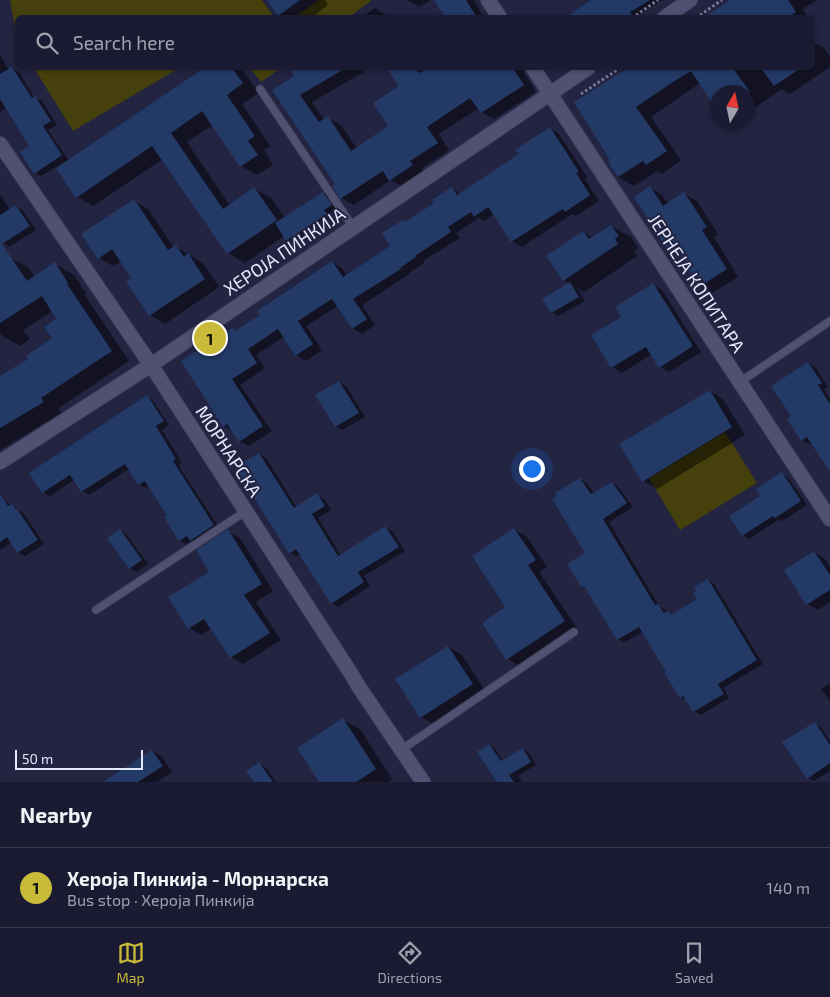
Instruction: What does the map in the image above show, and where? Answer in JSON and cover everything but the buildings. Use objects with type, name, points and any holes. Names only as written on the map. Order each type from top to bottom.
[{"type":"street","points":[[488,0],[498,15]]},
{"type":"street","points":[[668,15],[690,0]]},
{"type":"street","name":"ЈЕРНЕЈА КОПИТАРА","points":[[533,70],[830,519]]},
{"type":"street","name":"ХЕРОЈА ПИНКИЈА","points":[[0,462],[151,365],[585,70]]},
{"type":"street","name":"МОРНАРСКА","points":[[0,144],[151,365],[422,782]]},
{"type":"lane","points":[[260,89],[353,227]]},
{"type":"lane","points":[[740,382],[830,322]]},
{"type":"lane","points":[[96,610],[246,511]]},
{"type":"lane","points":[[401,750],[574,632]]},
{"type":"path","points":[[636,15],[658,0]]},
{"type":"path","points":[[700,15],[722,0]]},
{"type":"path","points":[[559,108],[617,70]]},
{"type":"shaded area","points":[[10,0],[262,0],[273,15],[15,15],[15,28]]},
{"type":"shaded area","points":[[319,0],[372,0],[352,15],[298,15]]},
{"type":"shaded area","points":[[35,70],[176,70],[73,131]]},
{"type":"shaded area","points":[[252,70],[278,70],[261,82]]},
{"type":"shaded area","points":[[725,432],[757,483],[680,530],[649,478]]},
{"type":"place","name":"Хероја Пинкија - Морнарска","points":[[210,338]]}]
